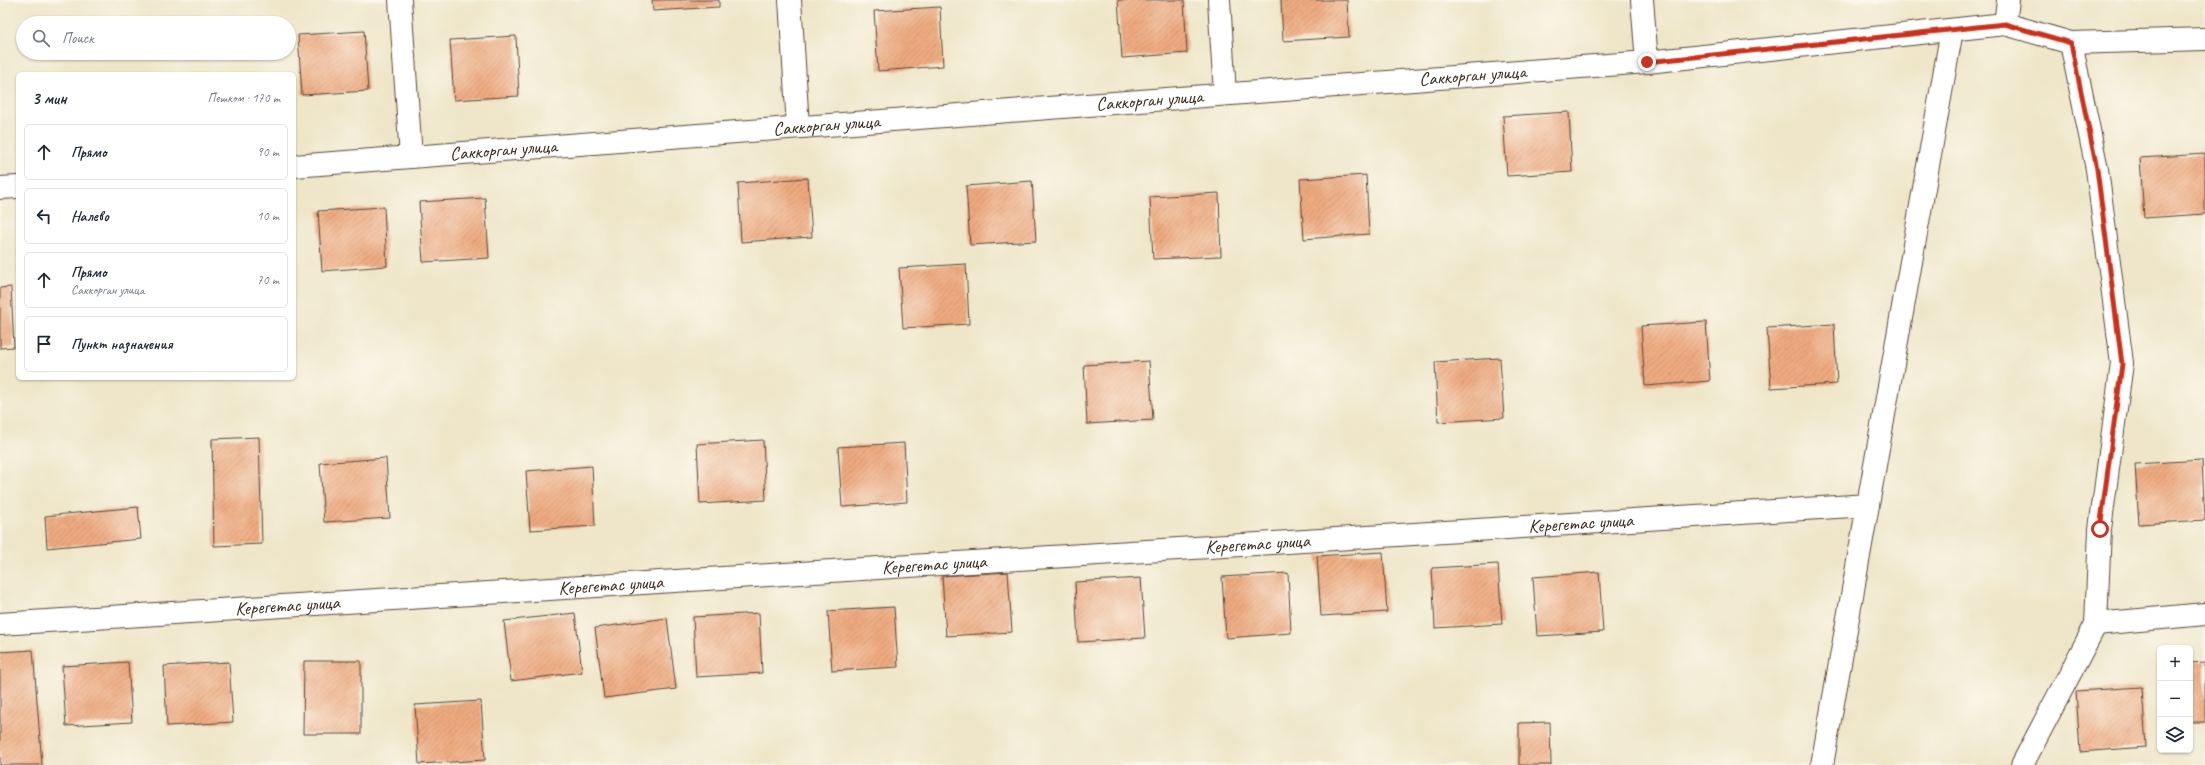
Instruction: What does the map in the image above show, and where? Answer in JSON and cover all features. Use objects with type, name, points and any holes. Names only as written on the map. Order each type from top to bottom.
[{"type":"street","points":[[400,0],[411,157]]},
{"type":"street","points":[[790,0],[798,127]]},
{"type":"street","points":[[1219,0],[1225,94]]},
{"type":"street","points":[[1642,0],[1647,62]]},
{"type":"street","points":[[2008,0],[2005,24],[2071,43],[2205,39]]},
{"type":"street","name":"Саккорган улица","points":[[296,166],[1647,62],[2005,24]]},
{"type":"street","points":[[1822,765],[1952,30]]},
{"type":"street","points":[[2022,765],[2096,624],[2100,529],[2122,364],[2097,169],[2071,43]]},
{"type":"street","points":[[0,188],[16,187]]},
{"type":"street","name":"Керегетас улица","points":[[0,624],[1868,505]]},
{"type":"street","points":[[2096,624],[2205,614]]},
{"type":"building","points":[[652,0],[719,0],[719,7],[653,11]]},
{"type":"building","points":[[1118,0],[1184,0],[1187,53],[1122,58]]},
{"type":"building","points":[[1281,0],[1347,0],[1349,37],[1283,41]]},
{"type":"building","points":[[940,7],[943,66],[878,71],[874,11]]},
{"type":"building","points":[[364,31],[368,91],[302,95],[298,35]]},
{"type":"building","points":[[516,36],[519,96],[454,100],[450,40]]},
{"type":"building","points":[[1569,112],[1572,172],[1507,176],[1503,116]]},
{"type":"building","points":[[2205,154],[2205,214],[2144,218],[2140,158]]},
{"type":"building","points":[[1366,175],[1369,234],[1304,239],[1300,179]]},
{"type":"building","points":[[808,178],[812,237],[741,242],[738,183]]},
{"type":"building","points":[[1032,181],[1036,241],[970,245],[966,186]]},
{"type":"building","points":[[1219,193],[1221,256],[1153,259],[1150,197]]},
{"type":"building","points":[[485,198],[489,258],[423,262],[419,202]]},
{"type":"building","points":[[384,207],[387,266],[322,271],[318,211]]},
{"type":"building","points":[[966,264],[969,324],[903,328],[899,268]]},
{"type":"building","points":[[11,287],[14,347],[0,348],[0,288]]},
{"type":"building","points":[[1706,322],[1710,381],[1645,386],[1641,326]]},
{"type":"building","points":[[1834,324],[1837,384],[1771,388],[1767,328]]},
{"type":"building","points":[[1500,358],[1504,418],[1438,422],[1435,362]]},
{"type":"building","points":[[1149,361],[1153,420],[1087,424],[1084,365]]},
{"type":"building","points":[[259,437],[262,544],[214,546],[212,439]]},
{"type":"building","points":[[763,440],[766,500],[700,504],[697,444]]},
{"type":"building","points":[[904,443],[907,502],[842,507],[838,447]]},
{"type":"building","points":[[386,458],[390,518],[324,522],[320,463]]},
{"type":"building","points":[[2202,460],[2205,520],[2139,524],[2135,464]]},
{"type":"building","points":[[592,466],[595,526],[530,530],[526,471]]},
{"type":"building","points":[[138,507],[141,539],[47,548],[45,516]]},
{"type":"building","points":[[1383,552],[1387,612],[1321,616],[1317,556]]},
{"type":"building","points":[[1498,564],[1502,624],[1435,628],[1432,568]]},
{"type":"building","points":[[1008,572],[1012,632],[946,636],[942,576]]},
{"type":"building","points":[[1599,572],[1603,632],[1537,636],[1533,577]]},
{"type":"building","points":[[1288,573],[1291,633],[1226,638],[1222,577]]},
{"type":"building","points":[[1141,578],[1145,638],[1078,642],[1075,582]]},
{"type":"building","points":[[894,607],[898,667],[832,671],[828,611]]},
{"type":"building","points":[[575,613],[582,672],[511,681],[504,621]]},
{"type":"building","points":[[759,613],[762,673],[696,677],[693,617]]},
{"type":"building","points":[[667,618],[676,689],[604,698],[595,628]]},
{"type":"building","points":[[33,650],[42,765],[0,765],[0,652]]},
{"type":"building","points":[[304,661],[361,661],[361,734],[303,734]]},
{"type":"building","points":[[128,662],[132,722],[66,726],[62,666]]},
{"type":"building","points":[[229,662],[233,722],[167,726],[164,666]]},
{"type":"building","points":[[2205,662],[2205,722],[2193,722],[2193,663]]},
{"type":"building","points":[[2142,687],[2146,747],[2080,752],[2076,691]]},
{"type":"building","points":[[481,701],[485,760],[419,764],[415,705]]},
{"type":"building","points":[[1550,722],[1551,765],[1519,765],[1519,723]]},
{"type":"route","points":[[1647,62],[2005,24],[2071,43],[2097,169],[2122,364],[2100,529]]}]
